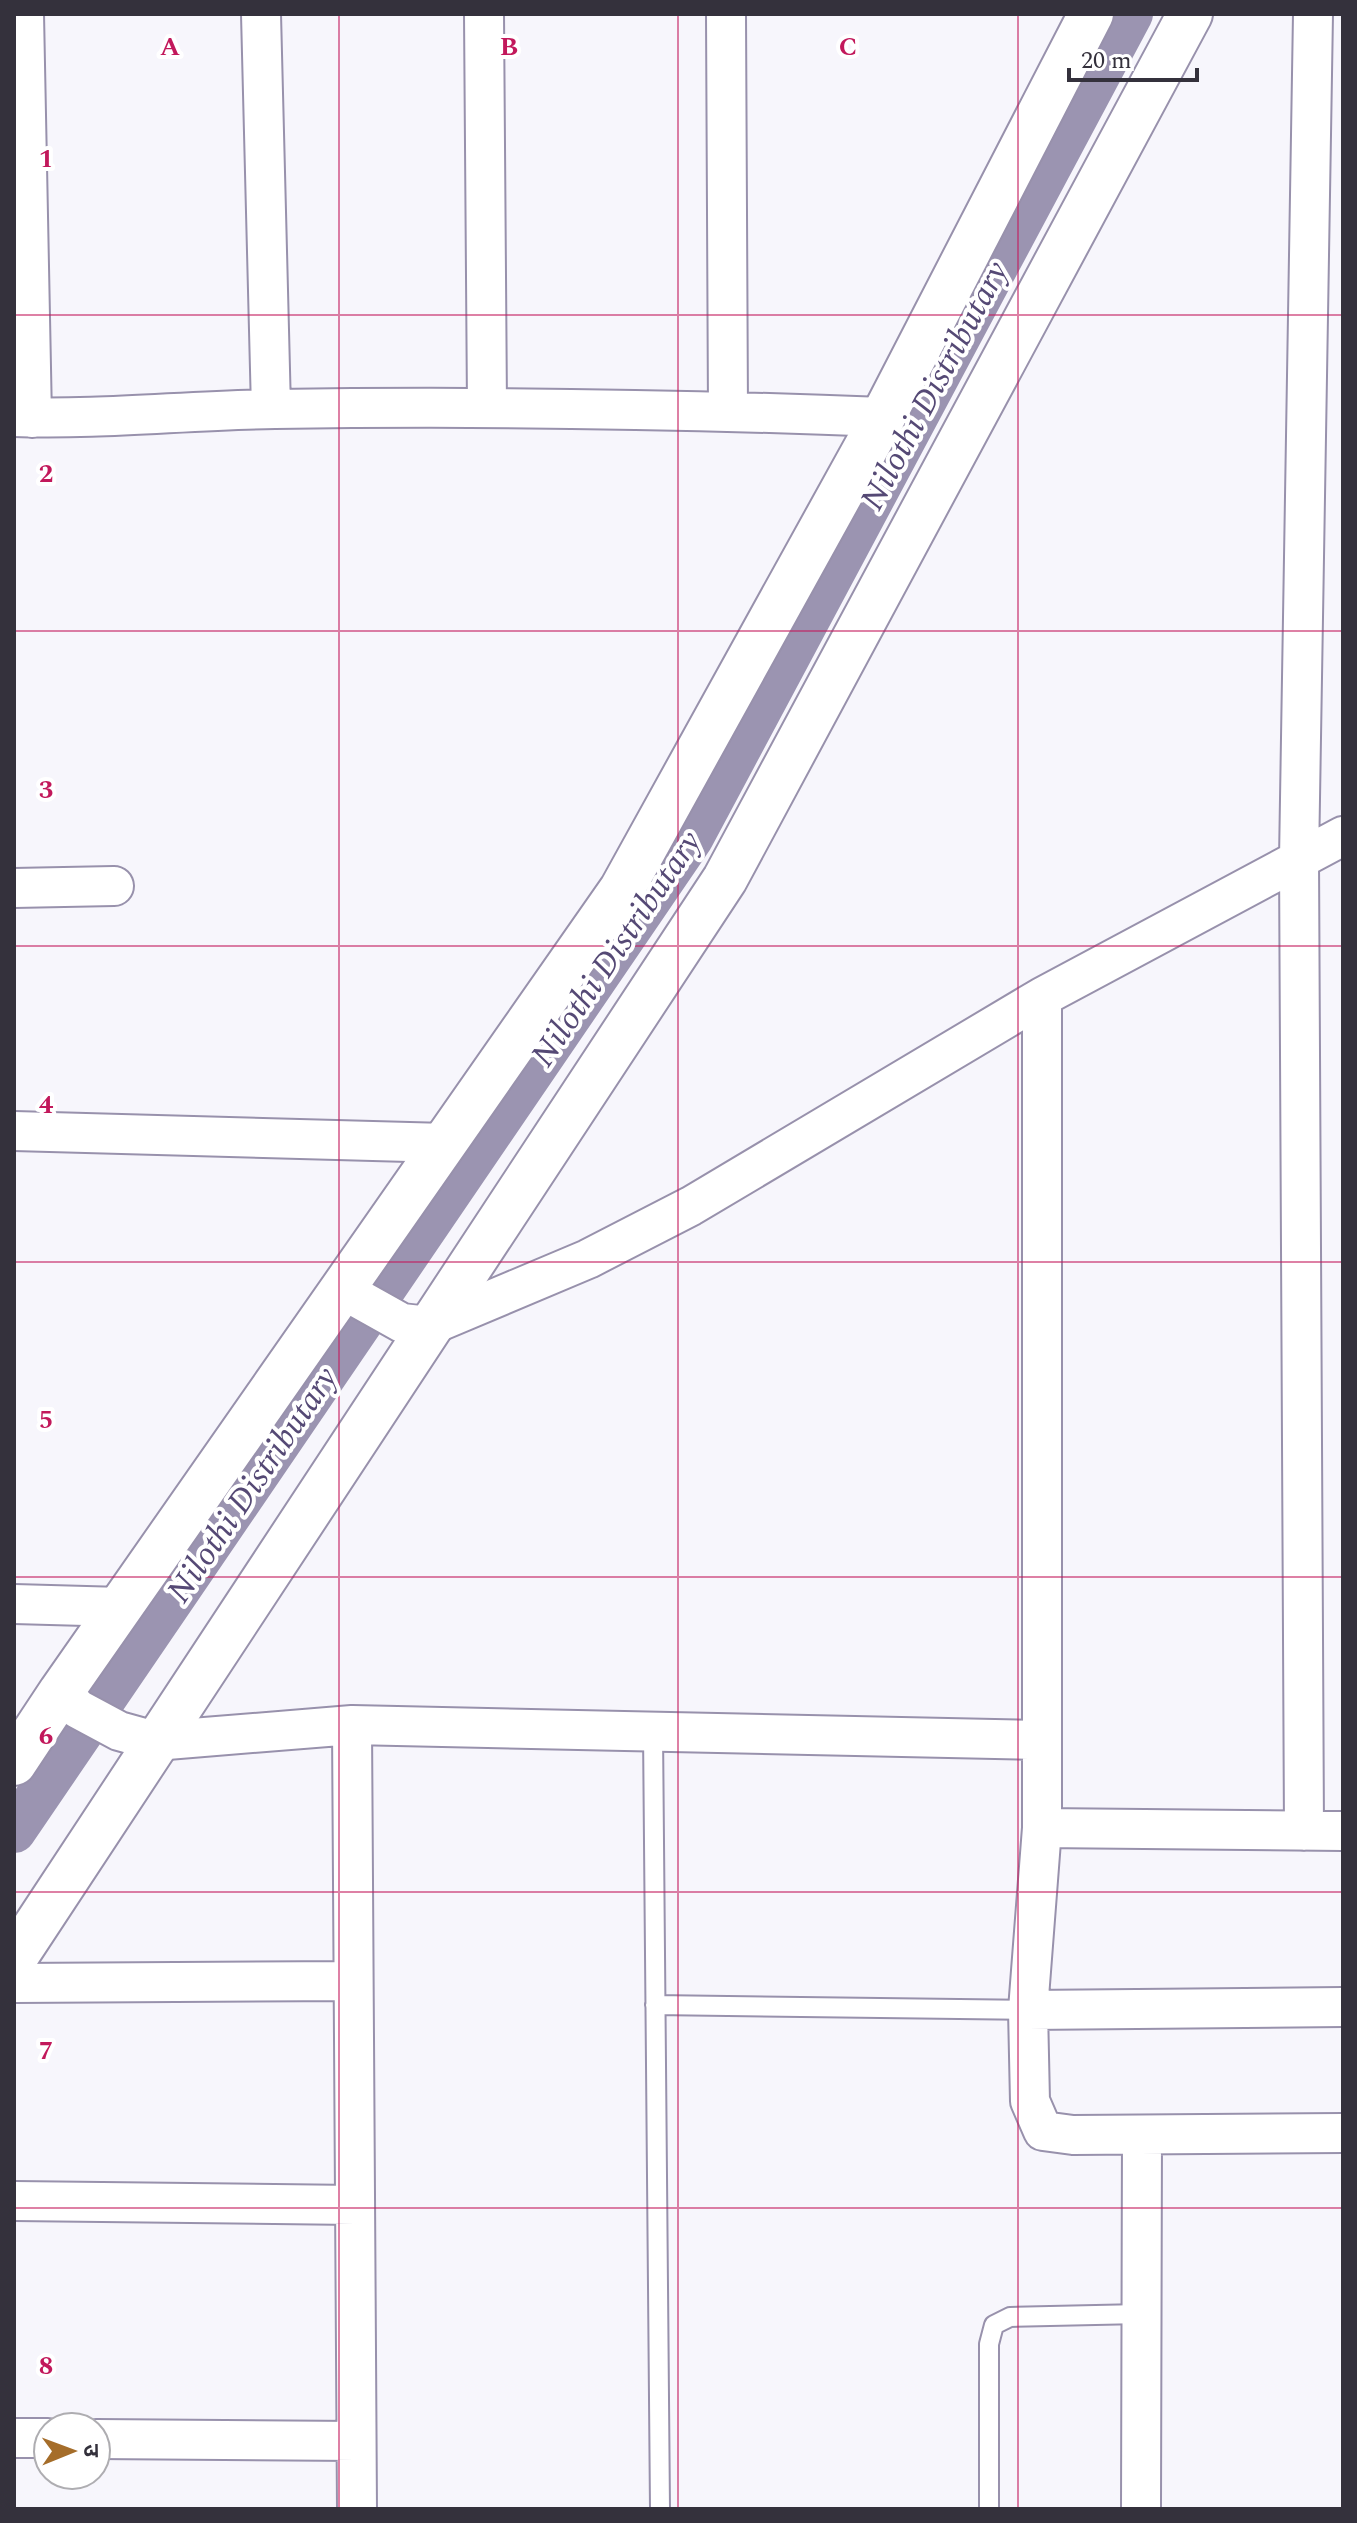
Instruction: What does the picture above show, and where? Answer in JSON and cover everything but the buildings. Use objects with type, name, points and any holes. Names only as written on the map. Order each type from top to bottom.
[{"type":"street","points":[[24,14],[23,418],[271,409],[487,407],[883,417]]},
{"type":"street","points":[[261,14],[271,409]]},
{"type":"street","points":[[484,14],[487,407]]},
{"type":"street","points":[[726,14],[728,411]]},
{"type":"street","points":[[14,1763],[70,1700],[122,1607],[351,1295],[446,1143],[622,889],[883,417],[1091,14]]},
{"type":"street","points":[[14,1959],[137,1736],[416,1325],[725,879],[1190,14]]},
{"type":"street","points":[[1304,1831],[1299,859],[1313,14]]},
{"type":"street","points":[[351,1295],[416,1325],[588,1259],[691,1206],[1042,997],[1343,836]]},
{"type":"street","points":[[14,888],[114,886]]},
{"type":"street","points":[[1042,997],[1042,1828],[1028,2010],[1030,2101],[1043,2131],[1073,2135],[1343,2133]]},
{"type":"street","points":[[14,1131],[446,1143]]},
{"type":"street","points":[[14,1604],[122,1607]]},
{"type":"street","points":[[70,1700],[137,1736],[352,1725],[1042,1740]]},
{"type":"street","points":[[352,1725],[357,2509]]},
{"type":"street","points":[[1042,1828],[1343,1831]]},
{"type":"street","points":[[14,1983],[353,1981]]},
{"type":"street","points":[[1028,2010],[1343,2007]]},
{"type":"street","points":[[1141,2509],[1142,2135]]},
{"type":"street","points":[[14,2201],[355,2205]]},
{"type":"street","points":[[112,2439],[356,2441]]},
{"type":"lane","points":[[653,1731],[660,2509]]},
{"type":"lane","points":[[655,2005],[1028,2010]]},
{"type":"lane","points":[[989,2509],[989,2344],[994,2325],[1010,2317],[1141,2314]]},
{"type":"waterway","name":"Nilothi Distributary","points":[[14,1831],[692,837],[1131,14]]}]
